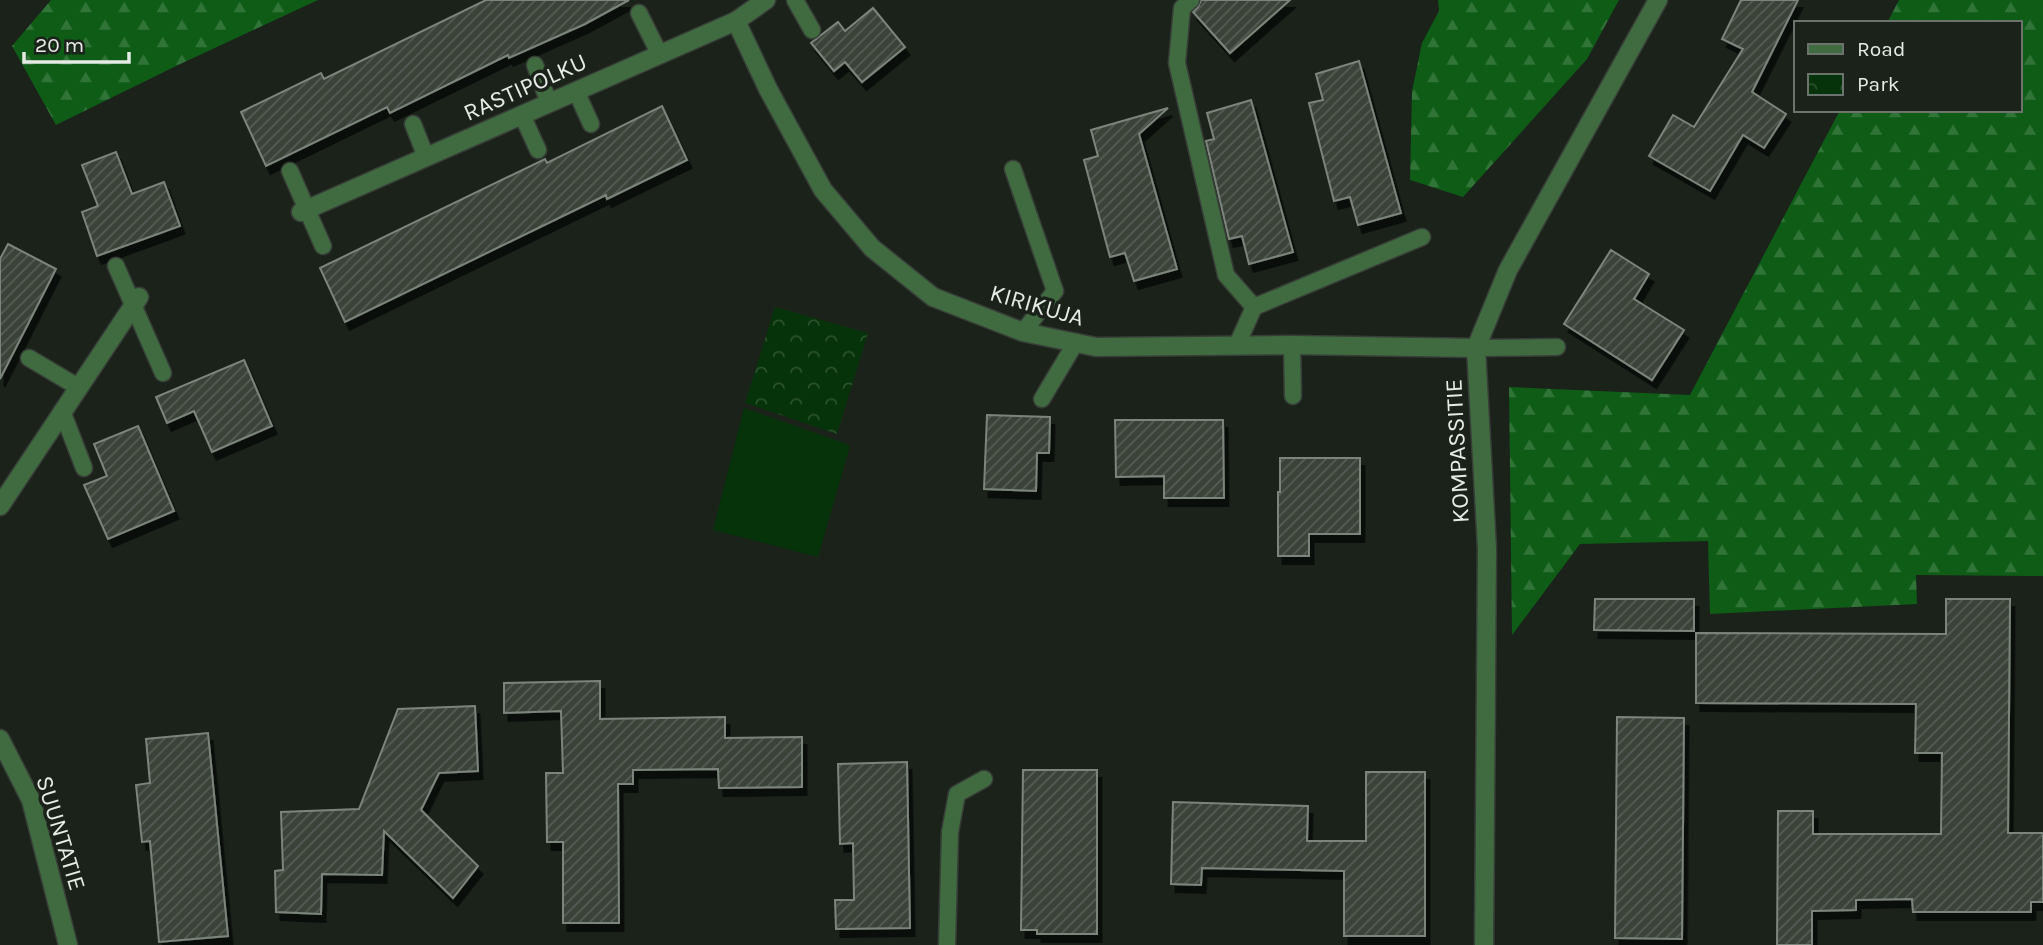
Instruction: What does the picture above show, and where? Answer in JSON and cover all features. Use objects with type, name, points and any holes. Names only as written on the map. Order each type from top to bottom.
[{"type":"street","name":"RASTIPOLKU","points":[[304,211],[736,21],[766,0]]},
{"type":"street","name":"KOMPASSITIE","points":[[1485,945],[1487,549],[1476,348],[1508,270],[1658,0]]},
{"type":"street","name":"KIRIKUJA","points":[[736,21],[768,89],[823,190],[872,248],[933,297],[1023,331],[1096,347],[1292,345],[1476,348]]},
{"type":"street","points":[[0,506],[136,301]]},
{"type":"street","name":"SUUNTATIE","points":[[0,739],[31,800],[68,945]]},
{"type":"lane","points":[[795,0],[812,30]]},
{"type":"lane","points":[[1191,0],[1182,8],[1177,62],[1226,275],[1254,307]]},
{"type":"lane","points":[[639,13],[660,55]]},
{"type":"lane","points":[[535,65],[549,103]]},
{"type":"lane","points":[[576,91],[591,124]]},
{"type":"lane","points":[[522,115],[538,150]]},
{"type":"lane","points":[[413,124],[426,157]]},
{"type":"lane","points":[[1013,169],[1055,291],[1023,331]]},
{"type":"lane","points":[[290,171],[304,211],[323,246]]},
{"type":"lane","points":[[1237,345],[1254,307],[1422,237]]},
{"type":"lane","points":[[116,265],[136,301],[163,373]]},
{"type":"lane","points":[[1042,399],[1076,342]]},
{"type":"lane","points":[[1292,345],[1293,396]]},
{"type":"lane","points":[[1476,348],[1558,347]]},
{"type":"lane","points":[[29,358],[79,387]]},
{"type":"lane","points":[[62,411],[84,468]]},
{"type":"lane","points":[[947,945],[950,832],[957,794],[984,779]]},
{"type":"green space","points":[[51,0],[318,0],[56,125],[12,46]]},
{"type":"green space","points":[[1438,0],[1619,0],[1587,59],[1463,197],[1410,180],[1412,91],[1422,43],[1439,11]]},
{"type":"green space","points":[[1899,0],[2043,0],[2043,576],[1916,575],[1917,604],[1710,614],[1708,541],[1580,544],[1512,635],[1509,387],[1690,395],[1839,112],[2022,112],[2022,21],[1888,21]]},
{"type":"green space","points":[[775,307],[868,333],[837,434],[745,403]]},
{"type":"green space","points":[[744,408],[850,446],[818,557],[713,530]]},
{"type":"building","points":[[486,0],[629,0],[585,24],[509,58],[508,55],[390,113],[387,107],[266,166],[241,112],[321,73],[324,79]]},
{"type":"building","points":[[1201,0],[1290,0],[1230,53],[1193,12]]},
{"type":"building","points":[[1741,0],[1798,0],[1752,92],[1786,114],[1764,148],[1743,135],[1710,191],[1649,156],[1673,115],[1694,127],[1743,49],[1722,39]]},
{"type":"building","points":[[873,8],[905,47],[862,82],[845,62],[834,71],[811,43],[838,22],[845,31]]},
{"type":"building","points":[[1359,61],[1401,213],[1358,225],[1350,197],[1334,201],[1309,103],[1323,100],[1316,74]]},
{"type":"building","points":[[1251,100],[1293,252],[1249,264],[1242,236],[1229,239],[1206,141],[1214,139],[1207,113]]},
{"type":"building","points":[[662,106],[687,160],[607,199],[606,195],[345,322],[320,268],[545,159],[547,163]]},
{"type":"building","points":[[1168,108],[1139,134],[1177,269],[1134,281],[1125,253],[1110,257],[1084,160],[1098,156],[1091,130]]},
{"type":"building","points":[[116,152],[132,194],[164,182],[180,226],[97,256],[82,212],[98,206],[82,165]]},
{"type":"building","points":[[8,244],[56,269],[0,379],[0,259]]},
{"type":"building","points":[[1611,250],[1649,274],[1634,299],[1684,330],[1652,380],[1564,324]]},
{"type":"building","points":[[244,360],[272,426],[212,452],[194,411],[167,423],[156,397]]},
{"type":"building","points":[[987,415],[1050,417],[1049,453],[1037,453],[1036,491],[984,489]]},
{"type":"building","points":[[1115,420],[1223,420],[1224,498],[1164,498],[1164,476],[1116,477]]},
{"type":"building","points":[[138,426],[174,511],[108,539],[84,485],[107,476],[94,444]]},
{"type":"building","points":[[1280,458],[1360,458],[1360,534],[1309,534],[1309,556],[1278,556]]},
{"type":"building","points":[[1595,599],[1694,599],[1694,631],[1594,630]]},
{"type":"building","points":[[1946,599],[2010,599],[2008,833],[2043,833],[2043,902],[2031,902],[2031,912],[1913,912],[1912,899],[1856,900],[1856,910],[1812,911],[1812,945],[1777,945],[1778,811],[1813,811],[1813,834],[1941,834],[1942,753],[1915,753],[1916,704],[1696,703],[1696,633],[1946,634]]},
{"type":"building","points":[[600,681],[600,719],[725,717],[725,738],[802,737],[802,787],[719,788],[718,769],[633,770],[633,784],[618,784],[619,923],[563,923],[563,842],[547,842],[546,773],[563,773],[561,711],[504,713],[504,683]]},
{"type":"building","points":[[475,706],[478,771],[439,773],[421,810],[478,866],[453,898],[384,831],[382,875],[322,874],[321,914],[276,912],[275,871],[283,870],[281,812],[359,809],[398,709]]},
{"type":"building","points":[[1617,717],[1684,718],[1682,939],[1615,938]]},
{"type":"building","points":[[208,733],[228,936],[159,942],[150,841],[142,842],[136,785],[150,783],[146,739]]},
{"type":"building","points":[[907,762],[910,928],[836,929],[835,900],[854,900],[853,843],[840,844],[838,764]]},
{"type":"building","points":[[1023,770],[1097,770],[1097,934],[1037,934],[1037,930],[1021,930]]},
{"type":"building","points":[[1366,772],[1425,772],[1425,936],[1344,936],[1344,871],[1202,868],[1201,885],[1171,884],[1173,802],[1308,806],[1307,841],[1366,841]]}]
